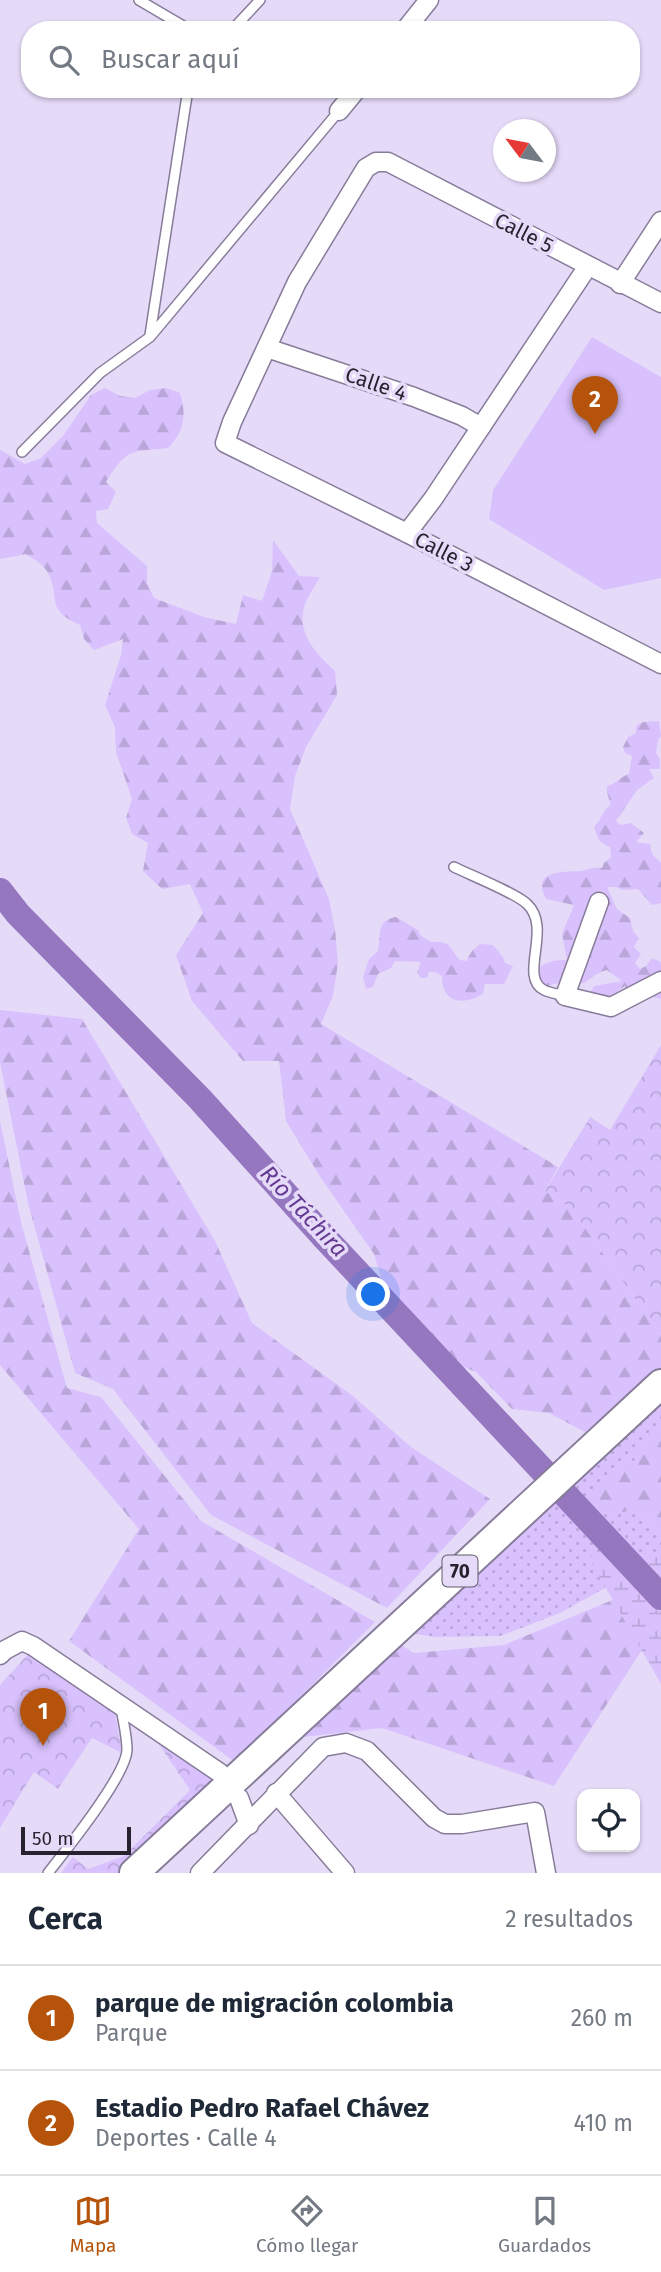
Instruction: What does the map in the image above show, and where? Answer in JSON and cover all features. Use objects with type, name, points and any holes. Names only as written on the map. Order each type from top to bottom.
[{"type":"highway","name":"70","points":[[139,1869],[661,1384]]},
{"type":"street","points":[[412,21],[429,0]]},
{"type":"street","points":[[339,111],[350,98]]},
{"type":"street","name":"Calle 5","points":[[267,348],[298,282],[366,167],[376,162],[388,162],[661,303]]},
{"type":"street","points":[[620,284],[661,221]]},
{"type":"street","points":[[407,533],[433,499],[588,266]]},
{"type":"street","name":"Calle 4","points":[[267,348],[414,397],[462,416],[481,427]]},
{"type":"street","name":"Calle 3","points":[[267,348],[225,443],[661,664]]},
{"type":"street","points":[[599,902],[565,996],[611,1007],[661,981]]},
{"type":"street","points":[[0,1656],[5,1650],[22,1641],[33,1646],[220,1773]]},
{"type":"street","points":[[200,1873],[323,1747],[346,1743],[367,1751],[434,1818],[445,1824],[462,1825],[535,1812],[546,1873]]},
{"type":"street","points":[[276,1793],[345,1873]]},
{"type":"street","points":[[239,1798],[249,1825]]},
{"type":"lane","points":[[139,0],[175,21]]},
{"type":"lane","points":[[240,21],[260,0]]},
{"type":"lane","points":[[150,337],[187,98]]},
{"type":"lane","points":[[22,452],[100,373],[150,337],[339,111]]},
{"type":"lane","points":[[454,867],[527,903],[536,915],[539,926],[533,965],[536,980],[544,990],[565,996]]},
{"type":"lane","points":[[48,1873],[75,1839],[123,1767],[127,1750],[121,1705]]},
{"type":"green space","points":[[592,337],[661,377],[661,578],[604,590],[489,519],[493,490]]},
{"type":"green space","points":[[105,388],[120,396],[135,398],[150,390],[166,388],[180,393],[182,401],[183,423],[178,436],[168,448],[137,452],[125,457],[106,482],[116,492],[108,509],[96,511],[97,523],[147,566],[147,583],[154,598],[204,617],[236,624],[243,595],[262,601],[272,571],[273,540],[299,576],[320,577],[304,607],[303,626],[315,651],[335,671],[337,695],[306,747],[295,776],[290,809],[329,899],[335,929],[338,963],[333,996],[321,1024],[558,1167],[545,1191],[571,1208],[661,1335],[661,1369],[585,1432],[549,1413],[512,1409],[476,1372],[421,1349],[395,1322],[374,1254],[321,1178],[286,1121],[279,1061],[243,1061],[192,1001],[176,955],[203,913],[190,884],[162,889],[143,871],[148,843],[132,834],[126,818],[132,799],[116,752],[115,727],[105,705],[121,655],[123,639],[94,650],[84,639],[80,625],[57,608],[52,581],[41,565],[26,554],[0,559],[0,450],[25,464],[41,458],[63,436],[91,395]]},
{"type":"green space","points":[[659,721],[661,736],[656,753],[660,760],[659,769],[649,769],[654,778],[637,790],[616,821],[620,825],[631,823],[644,833],[636,842],[650,844],[652,854],[661,863],[661,903],[652,905],[638,889],[607,887],[617,909],[630,918],[633,931],[639,938],[634,947],[641,954],[635,963],[640,969],[652,958],[661,962],[661,999],[627,991],[625,986],[609,1001],[599,993],[593,997],[591,992],[594,986],[622,981],[607,970],[584,983],[568,980],[544,987],[532,975],[548,963],[567,960],[562,934],[574,905],[546,899],[542,883],[551,874],[602,868],[611,857],[610,847],[601,842],[594,827],[610,805],[607,786],[629,774],[632,756],[625,753],[623,747],[628,737],[636,733],[636,726],[643,722]]},
{"type":"green space","points":[[396,917],[418,930],[421,936],[431,942],[446,944],[460,960],[466,961],[480,944],[493,945],[505,963],[513,966],[504,984],[485,984],[483,994],[476,998],[455,1000],[445,992],[442,976],[429,972],[427,978],[421,978],[417,972],[421,962],[395,961],[391,968],[378,974],[373,987],[366,989],[363,977],[369,959],[378,951],[382,925]]},
{"type":"green space","points":[[0,1010],[82,1019],[215,1241],[252,1323],[353,1396],[411,1447],[490,1499],[387,1608],[211,1515],[113,1389],[75,1373],[28,1203],[0,1062]]},
{"type":"green space","points":[[661,1045],[661,1335],[571,1208],[545,1191],[590,1117],[610,1130]]},
{"type":"green space","points":[[0,1121],[21,1222],[67,1388],[101,1397],[201,1521],[375,1622],[235,1762],[69,1641],[139,1529],[0,1365]]},
{"type":"green space","points":[[661,1394],[661,1428],[646,1442],[634,1461],[613,1469],[608,1515],[629,1511],[650,1518],[661,1540],[661,1557],[560,1613],[500,1636],[434,1637],[401,1631]]},
{"type":"green space","points":[[661,1428],[661,1540],[650,1518],[629,1511],[608,1515],[587,1509],[596,1486],[613,1469],[634,1461],[646,1442]]},
{"type":"green space","points":[[661,1552],[661,1684],[588,1557]]},
{"type":"green space","points":[[627,1594],[660,1622],[554,1786],[382,1728],[303,1737],[401,1645],[414,1653],[504,1645]]},
{"type":"green space","points":[[31,1651],[114,1708],[122,1753],[92,1738],[58,1789],[34,1772],[0,1828],[0,1685]]},
{"type":"green space","points":[[152,1734],[220,1778],[153,1847],[119,1873],[61,1873],[73,1857],[88,1869],[124,1856],[190,1790]]},
{"type":"waterway","name":"Río Táchira","points":[[0,891],[18,914],[200,1099],[325,1238],[661,1597]]},
{"type":"place","name":"Estadio Pedro Rafael Chávez","points":[[595,434]]},
{"type":"place","name":"parque de migración colombia","points":[[43,1746]]}]
